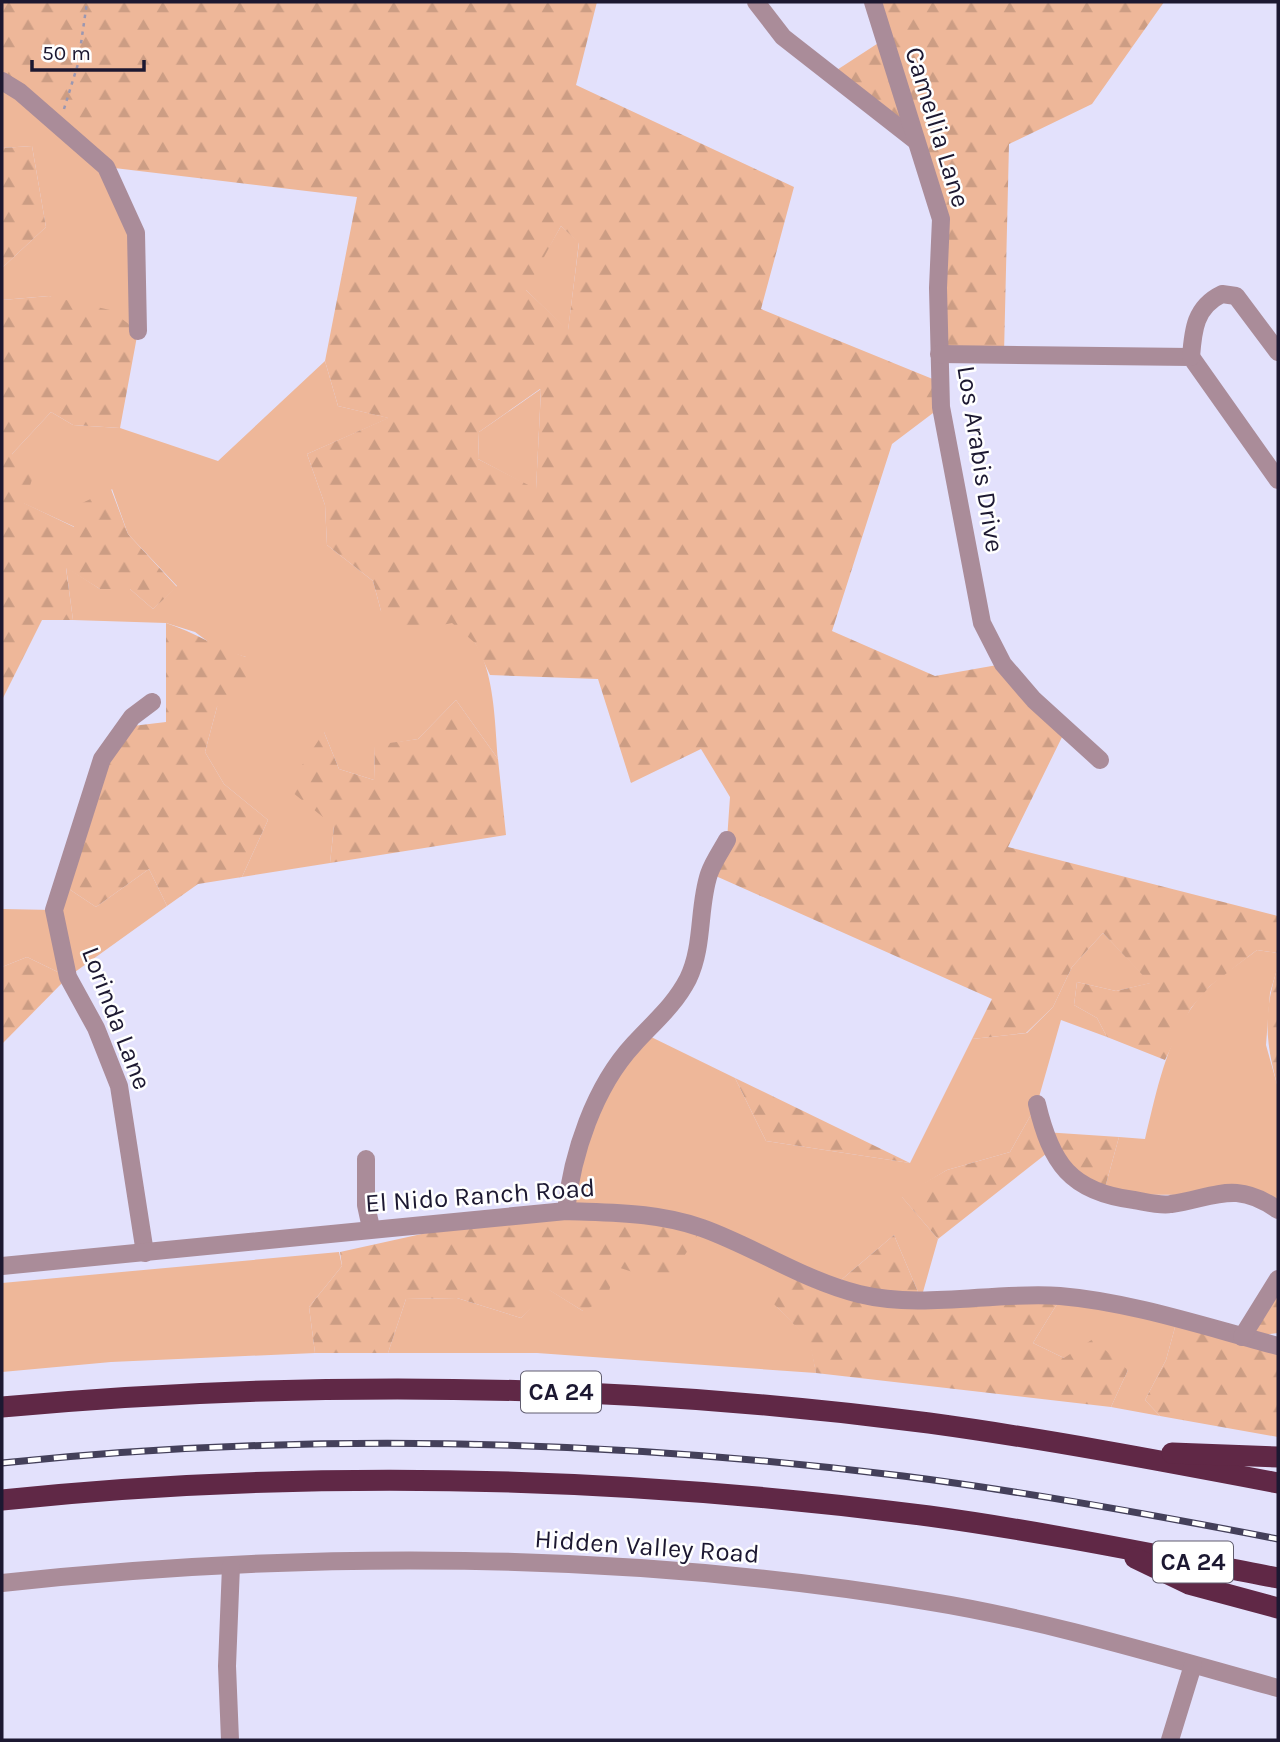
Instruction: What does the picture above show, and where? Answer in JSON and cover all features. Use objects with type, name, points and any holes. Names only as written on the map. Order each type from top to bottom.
[{"type":"highway","name":"CA 24","points":[[2,1407],[153,1395],[293,1390],[562,1392],[829,1412],[947,1426],[1118,1453],[1278,1483]]},
{"type":"highway","points":[[1118,1453],[1278,1457]]},
{"type":"highway","name":"CA 24","points":[[2,1500],[155,1487],[285,1482],[414,1480],[608,1486],[866,1509],[994,1526],[1278,1578]]},
{"type":"highway","points":[[1108,1546],[1189,1584],[1278,1608]]},
{"type":"street","points":[[756,2],[783,37],[916,141]]},
{"type":"street","name":"Camellia Lane","points":[[873,2],[941,219],[939,354]]},
{"type":"street","points":[[2,81],[20,92],[106,167],[135,233],[138,331]]},
{"type":"street","points":[[1278,352],[1236,296],[1222,294],[1201,308],[1193,332],[1191,357],[1278,480]]},
{"type":"street","name":"Los Arabis Drive","points":[[1100,760],[1034,700],[1003,664],[982,623],[941,407],[939,354],[1191,357]]},
{"type":"street","name":"Lorinda Lane","points":[[145,1253],[120,1086],[96,1028],[68,977],[54,910],[102,759],[132,717],[152,702]]},
{"type":"street","points":[[566,1211],[570,1172],[604,1085],[633,1045],[666,1014],[689,977],[698,944],[709,873],[727,841]]},
{"type":"street","points":[[1037,1104],[1051,1150],[1064,1171],[1103,1195],[1169,1205],[1228,1191],[1249,1193],[1278,1210]]},
{"type":"street","points":[[366,1159],[366,1205],[371,1228]]},
{"type":"street","name":"El Nido Ranch Road","points":[[2,1266],[566,1211],[653,1214],[690,1225],[815,1280],[860,1294],[909,1299],[1062,1296],[1142,1312],[1278,1346]]},
{"type":"street","points":[[1242,1337],[1278,1279]]},
{"type":"street","name":"Hidden Valley Road","points":[[2,1583],[230,1566],[451,1561],[661,1570],[794,1583],[928,1601],[1278,1688]]},
{"type":"street","points":[[230,1566],[227,1666],[230,1740]]},
{"type":"street","points":[[1170,1740],[1193,1665]]},
{"type":"path","points":[[58,125],[78,64],[87,2]]},
{"type":"green space","points":[[2,2],[597,2],[576,85],[794,187],[761,309],[940,382],[941,407],[892,444],[832,631],[935,676],[1003,664],[1066,729],[1008,847],[1278,916],[1278,953],[1257,950],[1210,986],[1191,1008],[1165,1060],[1107,1037],[1097,1018],[1074,1005],[1077,982],[1116,991],[1150,983],[1103,933],[1072,967],[1053,1007],[1026,1033],[972,1039],[992,999],[709,873],[727,840],[730,797],[701,749],[631,783],[598,679],[490,675],[475,643],[452,623],[399,634],[381,611],[373,581],[327,545],[325,505],[307,454],[388,418],[338,406],[325,361],[357,197],[106,167],[2,81]],"holes":[[[561,226],[579,243],[568,330],[526,290]],[[541,390],[536,489],[478,459],[479,432]]]},
{"type":"green space","points":[[873,2],[1164,2],[1092,104],[1009,144],[1004,354],[939,354],[941,219],[916,141],[823,79],[883,40]]},
{"type":"green space","points":[[2,81],[106,167],[136,233],[138,331],[49,296],[2,300],[2,268],[46,227],[32,146],[2,148]]},
{"type":"green space","points":[[32,146],[46,227],[2,268],[2,148]]},
{"type":"green space","points":[[561,226],[579,242],[568,331],[525,289]]},
{"type":"green space","points":[[49,296],[110,310],[138,331],[120,428],[73,425],[51,412],[12,454],[34,474],[24,503],[74,527],[76,506],[111,489],[128,534],[177,587],[153,609],[130,589],[100,589],[66,568],[73,620],[42,620],[2,700],[2,300]]},
{"type":"green space","points":[[325,361],[338,406],[389,418],[307,454],[325,505],[327,545],[373,581],[381,611],[443,619],[466,631],[477,645],[490,682],[498,759],[456,700],[418,739],[375,746],[374,780],[339,769],[324,732],[334,826],[330,863],[242,877],[268,820],[224,784],[205,752],[217,707],[246,657],[218,649],[195,632],[166,623],[73,620],[66,567],[100,589],[130,589],[153,609],[177,586],[128,534],[112,489],[75,527],[23,503],[12,454],[51,412],[73,425],[120,428],[218,461]]},
{"type":"green space","points":[[541,389],[536,490],[478,459],[479,432]]},
{"type":"green space","points":[[166,623],[246,657],[246,690],[217,707],[205,752],[224,784],[268,820],[242,877],[198,884],[167,906],[149,869],[96,907],[60,883],[124,727],[166,722]]},
{"type":"green space","points":[[456,700],[498,759],[506,835],[330,863],[334,826],[287,788],[324,732],[339,769],[374,780],[375,745],[418,739]]},
{"type":"green space","points":[[149,869],[167,906],[68,977],[27,957],[2,967],[2,909],[54,910],[60,883],[96,907]]},
{"type":"green space","points":[[1103,933],[1151,983],[1116,991],[1077,982],[1074,1005],[1097,1018],[1107,1037],[1061,1020],[1037,1104],[1010,1152],[947,1170],[902,1197],[938,1239],[921,1299],[894,1235],[834,1286],[777,1307],[810,1340],[816,1373],[537,1353],[388,1353],[406,1299],[457,1298],[521,1318],[548,1289],[583,1311],[566,1211],[605,1085],[645,1034],[735,1078],[766,1141],[910,1163],[972,1039],[1027,1033],[1053,1007],[1072,967]]},
{"type":"green space","points":[[1257,950],[1278,953],[1278,966],[1270,993],[1266,1045],[1278,1088],[1278,1210],[1264,1204],[1221,1197],[1103,1195],[1119,1137],[1145,1139],[1167,1057],[1184,1019],[1210,986]]},
{"type":"green space","points":[[27,957],[68,977],[2,1044],[2,967]]},
{"type":"green space","points":[[1278,966],[1278,1088],[1268,1041],[1268,1013]]},
{"type":"green space","points":[[735,1078],[910,1163],[766,1141]]},
{"type":"green space","points":[[1037,1104],[1044,1132],[1119,1137],[1103,1195],[1051,1150],[938,1239],[901,1196],[947,1170],[1010,1152]]},
{"type":"green space","points":[[566,1211],[702,1228],[667,1283],[614,1266],[608,1298],[583,1311],[549,1290],[521,1318],[457,1298],[406,1299],[388,1353],[315,1353],[309,1307],[342,1266],[340,1252],[494,1218]]},
{"type":"green space","points":[[894,1235],[921,1299],[1062,1296],[1033,1343],[1064,1358],[1093,1339],[1128,1370],[1111,1407],[816,1373],[809,1340],[773,1303],[791,1269],[834,1286]]},
{"type":"green space","points":[[339,1252],[342,1266],[309,1307],[315,1353],[111,1362],[2,1372],[2,1283]]},
{"type":"green space","points":[[1278,1279],[1278,1333],[1245,1337],[1278,1346],[1278,1437],[1160,1416],[1145,1400],[1166,1360],[1177,1320],[1242,1337]]},
{"type":"green space","points":[[1062,1296],[1177,1320],[1166,1360],[1145,1400],[1160,1416],[1111,1407],[1128,1370],[1064,1358],[1033,1343]]},
{"type":"railway","points":[[2,1463],[227,1447],[340,1444],[566,1447],[791,1464],[950,1482],[1091,1504],[1278,1539]]}]
